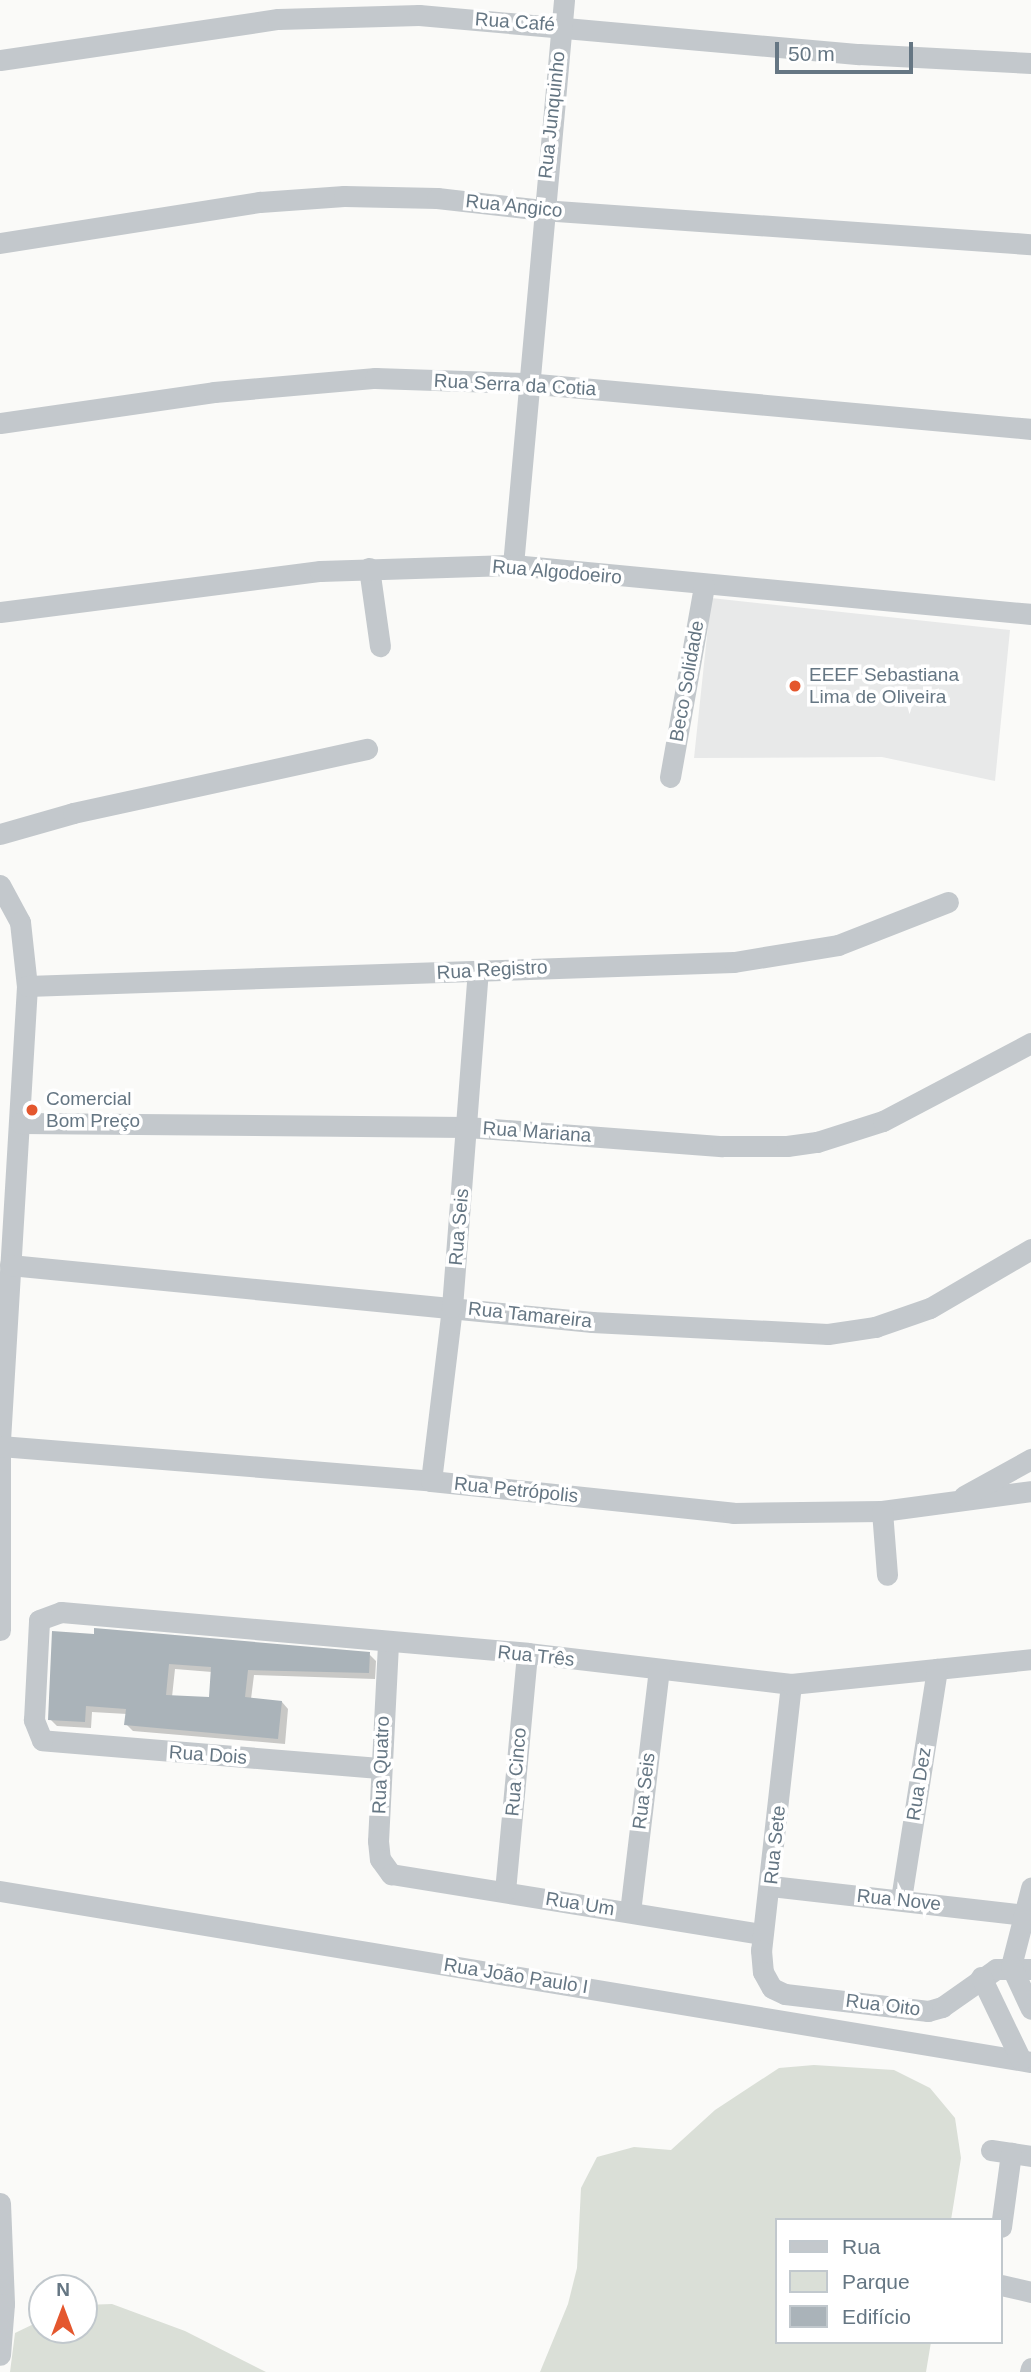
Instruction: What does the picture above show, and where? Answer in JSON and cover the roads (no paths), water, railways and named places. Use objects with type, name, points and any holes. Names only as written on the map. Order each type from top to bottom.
[{"type":"street","name":"Rua Junquinho","points":[[513,565],[526,383],[564,0]]},
{"type":"street","name":"Rua Café","points":[[0,60],[278,19],[419,15],[859,54],[1031,63]]},
{"type":"street","name":"Rua Angico","points":[[0,243],[260,202],[344,196],[437,198],[542,210],[1031,244]]},
{"type":"street","name":"Rua Serra da Cotia","points":[[0,423],[214,392],[375,378],[526,383],[1031,429]]},
{"type":"street","name":"Rua Algodoeiro","points":[[0,612],[183,587],[369,568],[513,565],[704,586],[1031,614]]},
{"type":"street","points":[[369,568],[380,646]]},
{"type":"street","name":"Beco Solidade","points":[[670,777],[704,586]]},
{"type":"street","points":[[0,834],[73,813],[367,749]]},
{"type":"street","points":[[0,885],[20,922],[27,986],[20,1123],[4,1317],[0,1446],[0,1630]]},
{"type":"street","name":"Rua Registro","points":[[27,986],[478,972],[663,961],[734,961],[838,945],[948,902]]},
{"type":"street","name":"Rua Seis","points":[[431,1481],[452,1307],[478,972]]},
{"type":"street","name":"Rua Mariana","points":[[20,1123],[467,1127],[722,1146],[817,1142],[920,1104],[1031,1043]]},
{"type":"street","name":"Rua Tamareira","points":[[10,1265],[684,1329],[828,1334],[875,1327],[930,1308],[1031,1249]]},
{"type":"street","name":"Rua Petrópolis","points":[[0,1446],[431,1481],[733,1514],[882,1511],[1031,1491]]},
{"type":"street","points":[[953,1502],[1031,1459]]},
{"type":"street","points":[[882,1511],[887,1575]]},
{"type":"street","name":"Rua Três","points":[[38,1738],[34,1720],[38,1625],[42,1617],[61,1612],[388,1644],[527,1653],[791,1684],[1031,1659]]},
{"type":"street","name":"Rua Quatro","points":[[388,1644],[379,1768],[380,1858],[398,1878]]},
{"type":"street","name":"Rua Cinco","points":[[505,1891],[527,1653]]},
{"type":"street","name":"Rua Dez","points":[[901,1899],[937,1669]]},
{"type":"street","name":"Rua Seis","points":[[630,1912],[659,1670]]},
{"type":"street","name":"Rua Sete","points":[[785,1994],[772,1988],[763,1972],[762,1934],[771,1886],[791,1684]]},
{"type":"street","name":"Rua Dois","points":[[38,1738],[55,1744],[379,1768]]},
{"type":"street","name":"Rua Um","points":[[398,1878],[505,1891],[762,1934]]},
{"type":"street","name":"Rua Nove","points":[[771,1886],[901,1899],[1026,1916]]},
{"type":"street","points":[[1031,1888],[1021,1968],[1031,2009]]},
{"type":"street","name":"Rua João Paulo I","points":[[0,1891],[1026,2061]]},
{"type":"street","name":"Rua Oito","points":[[785,1994],[928,2011],[942,2007],[981,1977],[1021,1968]]},
{"type":"street","points":[[981,1977],[1026,2061]]},
{"type":"street","points":[[1002,2218],[1011,2153]]},
{"type":"street","points":[[0,2203],[0,2355]]},
{"type":"street","points":[[1003,2285],[1031,2292]]},
{"type":"place","name":"EEEF Sebastiana Lima de Oliveira","points":[[795,686]]},
{"type":"place","name":"Comercial Bom Preço","points":[[32,1110]]}]
